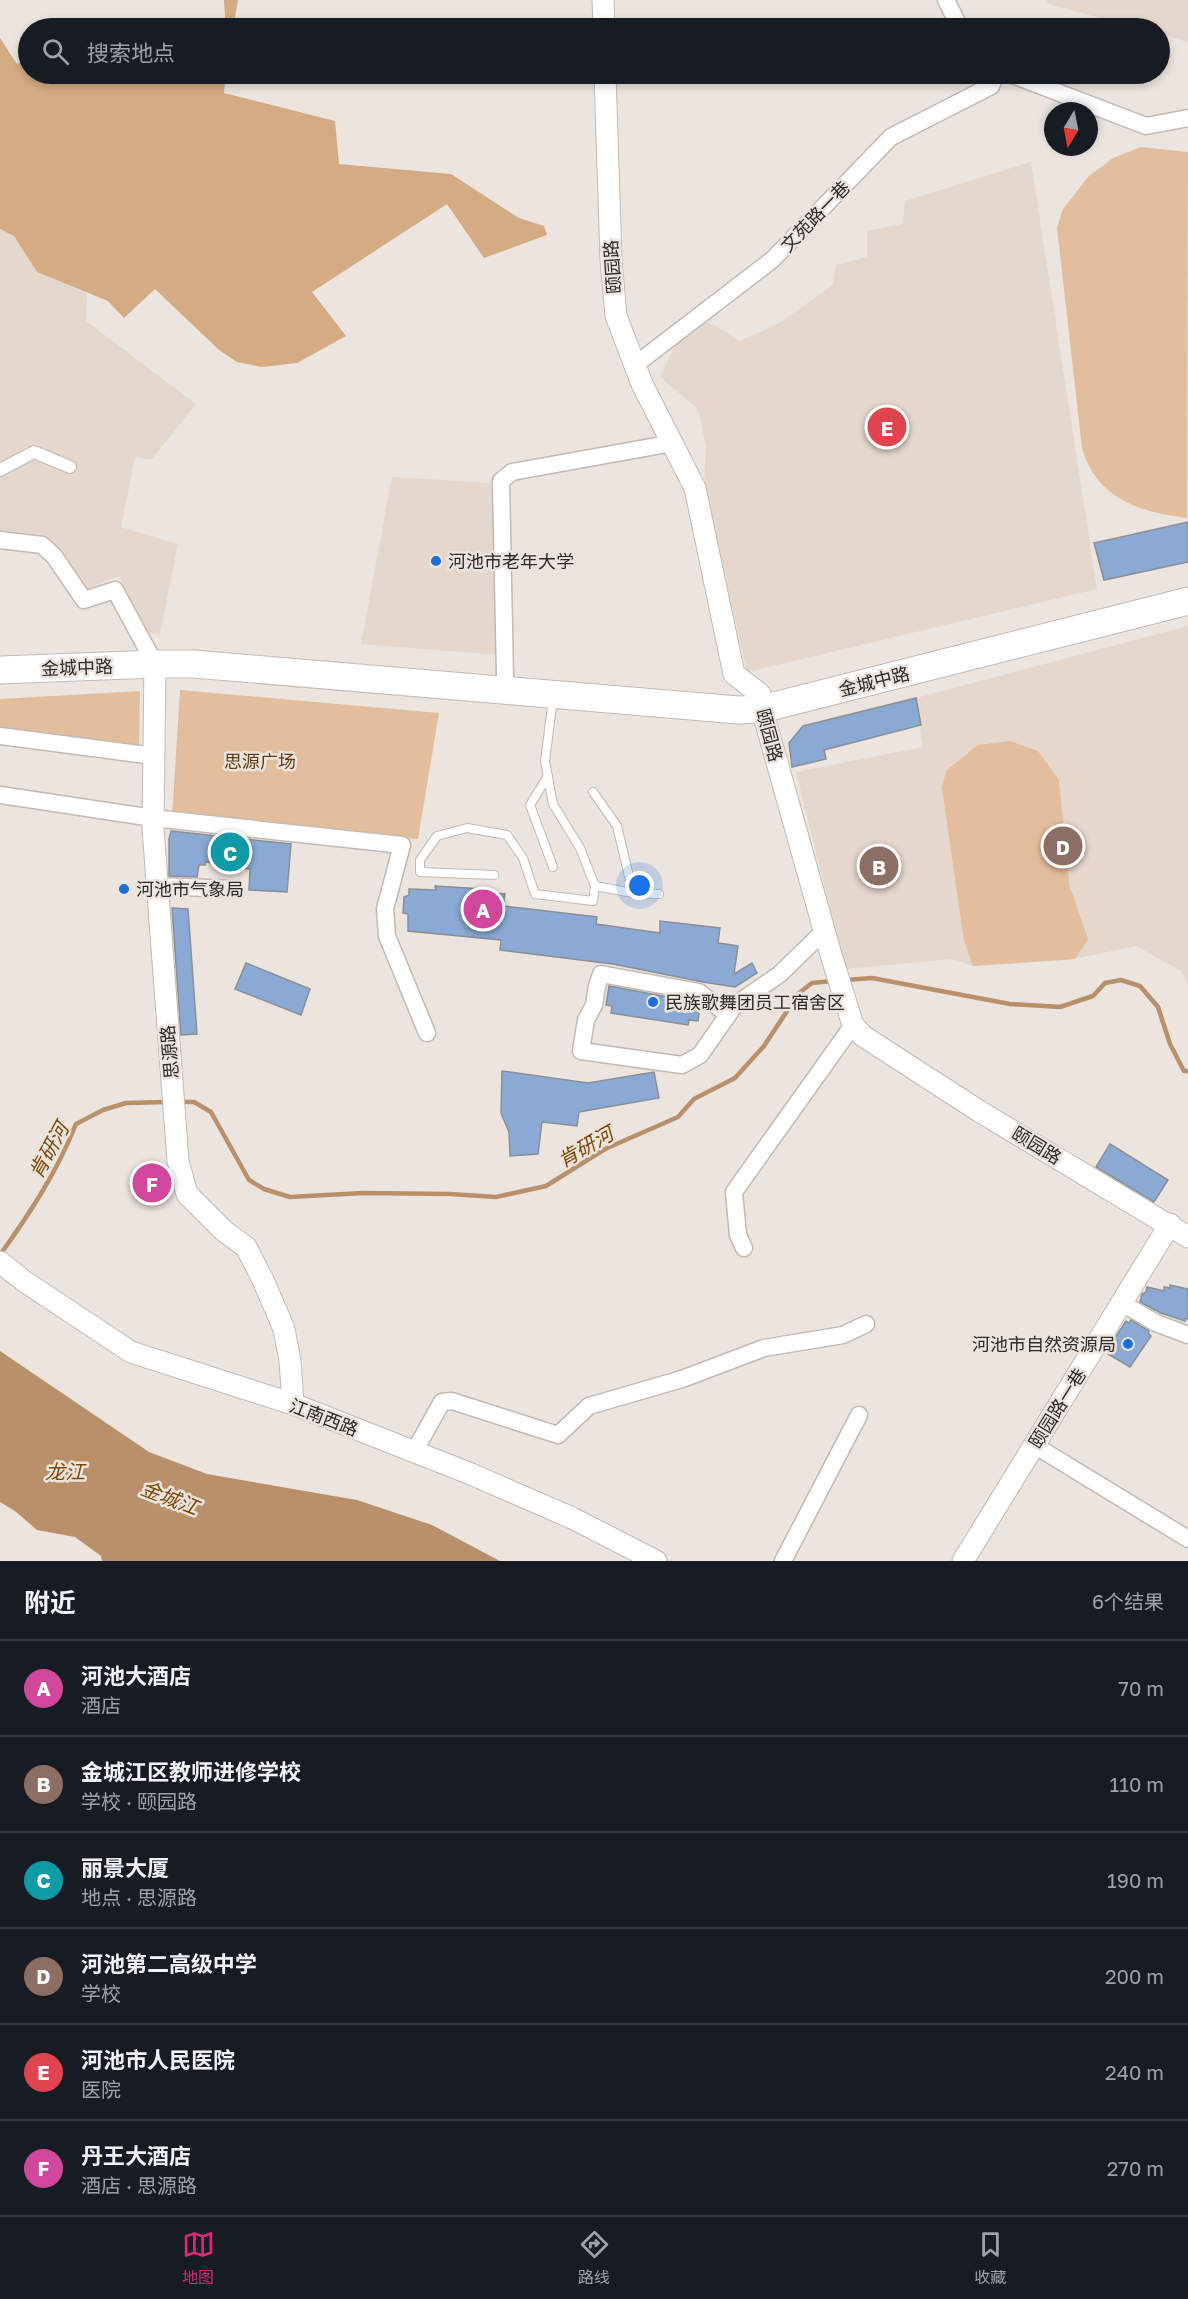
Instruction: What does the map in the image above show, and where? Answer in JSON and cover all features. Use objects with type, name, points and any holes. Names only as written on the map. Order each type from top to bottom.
[{"type":"main road","name":"金城中路","points":[[0,670],[194,664],[555,689],[738,710],[1188,585]]},
{"type":"main road","name":"金城中路","points":[[761,702],[1188,600]]},
{"type":"main road","points":[[155,664],[196,646],[505,677],[555,689]]},
{"type":"street","points":[[603,0],[604,18]]},
{"type":"street","points":[[946,0],[955,18]]},
{"type":"street","name":"颐园路","points":[[606,84],[611,260],[616,316],[642,384],[695,488],[734,674],[761,702],[824,931],[853,1025],[863,1036],[969,1104],[1188,1237]]},
{"type":"street","name":"文苑路一巷","points":[[635,365],[772,260],[891,137],[965,101],[992,84]]},
{"type":"street","points":[[1036,84],[1146,126],[1188,118]]},
{"type":"street","points":[[505,677],[501,481],[512,472],[673,442]]},
{"type":"street","points":[[0,470],[34,452],[70,467]]},
{"type":"street","points":[[0,540],[42,545],[54,556],[84,600],[115,590],[155,664]]},
{"type":"street","name":"思源路","points":[[155,664],[153,818],[178,1161],[187,1194],[224,1231],[246,1246],[263,1280],[284,1329],[290,1361],[293,1404]]},
{"type":"street","points":[[0,736],[154,756]]},
{"type":"street","points":[[0,795],[153,818],[402,845],[385,909],[387,936],[428,1033]]},
{"type":"street","points":[[157,886],[233,889]]},
{"type":"street","points":[[728,1015],[699,992],[601,974],[594,1005],[586,1020],[581,1051],[682,1065],[700,1055],[728,1015],[735,1005],[780,974],[824,931]]},
{"type":"street","points":[[744,1248],[738,1235],[734,1192],[853,1025]]},
{"type":"street","name":"颐园路一巷","points":[[963,1561],[1170,1224]]},
{"type":"street","name":"江南西路","points":[[0,1262],[24,1281],[131,1352],[293,1404],[414,1452],[572,1518],[656,1561]]},
{"type":"street","points":[[1122,1303],[1156,1323],[1188,1335]]},
{"type":"street","points":[[414,1452],[442,1402],[452,1401],[558,1435],[589,1406],[681,1379],[764,1348],[843,1335],[866,1324]]},
{"type":"street","points":[[783,1561],[858,1415]]},
{"type":"street","points":[[1034,1445],[1188,1539]]},
{"type":"lane","points":[[494,875],[420,872],[420,860],[437,836],[467,828],[507,836],[523,858],[535,894],[593,901],[595,886],[580,848],[553,804],[545,761],[555,689]]},
{"type":"lane","points":[[548,776],[530,805],[553,867]]},
{"type":"lane","points":[[593,792],[617,826],[633,893]]},
{"type":"lane","points":[[595,886],[633,893],[659,894]]},
{"type":"shaded area","points":[[224,0],[238,0],[235,18],[225,18]]},
{"type":"shaded area","points":[[1046,0],[1188,0],[1188,42],[1170,37],[1170,18],[1100,18],[1048,4]]},
{"type":"shaded area","points":[[0,38],[18,64],[18,84],[225,84],[224,93],[335,121],[339,164],[451,174],[519,218],[544,226],[547,235],[484,258],[447,204],[312,292],[346,336],[297,363],[262,367],[237,362],[219,350],[155,289],[124,318],[108,301],[37,272],[14,236],[0,229]]},
{"type":"shaded area","points":[[1031,162],[1097,589],[747,672],[704,486],[706,446],[698,409],[660,377],[677,341],[705,320],[740,341],[779,323],[833,285],[836,265],[867,257],[867,231],[903,224],[905,201]]},
{"type":"shaded area","points":[[0,229],[14,236],[37,272],[87,293],[86,321],[196,404],[151,460],[135,457],[121,527],[178,544],[160,634],[147,633],[119,576],[83,590],[69,566],[0,533]]},
{"type":"shaded area","name":"河池市老年大学","points":[[392,477],[491,483],[500,655],[361,644]]},
{"type":"shaded area","points":[[1188,626],[1188,985],[1181,971],[1136,946],[1069,960],[973,966],[952,959],[845,969],[796,772],[923,747],[916,698]]},
{"type":"green space","points":[[1141,147],[1188,152],[1187,518],[1152,512],[1122,500],[1098,480],[1082,448],[1057,228],[1063,209],[1088,177],[1113,158]]},
{"type":"green space","name":"思源广场","points":[[180,690],[439,713],[418,839],[172,818]]},
{"type":"green space","points":[[140,691],[139,746],[0,727],[0,699]]},
{"type":"green space","points":[[1010,741],[1038,751],[1059,780],[1070,891],[1088,939],[1075,959],[973,966],[964,941],[942,788],[946,771],[978,745]]},
{"type":"water","name":"龙江","points":[[0,1351],[149,1452],[207,1474],[357,1500],[432,1525],[500,1561],[102,1561],[101,1556],[75,1537],[37,1530],[15,1511],[0,1502]]},
{"type":"building","points":[[1188,522],[1188,562],[1104,580],[1094,543]]},
{"type":"building","points":[[916,698],[921,725],[824,750],[826,759],[792,767],[789,743],[803,726]]},
{"type":"building","points":[[171,831],[291,844],[287,892],[249,890],[250,869],[237,868],[238,865],[205,862],[205,865],[199,865],[197,877],[169,876]]},
{"type":"building","points":[[435,886],[483,889],[483,892],[505,894],[503,906],[597,917],[596,924],[660,933],[660,921],[720,928],[718,943],[738,946],[734,974],[752,963],[757,973],[735,987],[613,964],[500,950],[501,940],[408,931],[408,914],[403,913],[404,897],[409,895],[409,889],[436,890]]},
{"type":"building","points":[[172,908],[188,909],[197,1034],[181,1035]]},
{"type":"building","points":[[246,963],[310,989],[301,1015],[235,989]]},
{"type":"building","name":"民族歌舞团员工宿舍区","points":[[609,986],[695,1002],[700,1006],[698,1021],[689,1020],[688,1025],[611,1013],[612,1006],[606,1005]]},
{"type":"building","points":[[502,1071],[588,1083],[654,1072],[659,1098],[579,1112],[577,1126],[542,1122],[538,1154],[510,1156],[509,1132],[501,1113]]},
{"type":"building","points":[[1110,1144],[1168,1180],[1154,1202],[1096,1167]]},
{"type":"building","points":[[1170,1285],[1188,1289],[1188,1319],[1186,1318],[1185,1321],[1161,1313],[1140,1302],[1147,1287],[1164,1291],[1164,1287],[1170,1288]]},
{"type":"building","name":"河池市自然资源局","points":[[1131,1320],[1149,1331],[1151,1336],[1130,1367],[1108,1354],[1112,1349],[1109,1347],[1126,1321],[1129,1323]]},
{"type":"waterway","name":"肯研河","points":[[846,980],[872,978],[1010,1004],[1060,1007],[1093,996],[1105,983],[1121,980],[1140,986],[1158,1007],[1170,1044],[1184,1071],[1188,1071]]},
{"type":"waterway","name":"肯研河","points":[[180,1102],[194,1102],[211,1112],[249,1180],[264,1189],[290,1197],[363,1193],[496,1197],[546,1186],[605,1149],[678,1117],[694,1099],[735,1078],[764,1046],[799,993],[812,983],[832,981]]},
{"type":"waterway","name":"肯研河","points":[[0,1255],[42,1192],[76,1124],[103,1110],[126,1103],[169,1102]]},
{"type":"place","name":"河池市人民医院","points":[[887,427]]},
{"type":"place","name":"河池市老年大学","points":[[436,561]]},
{"type":"place","name":"河池第二高级中学","points":[[1063,846]]},
{"type":"place","name":"丽景大厦","points":[[230,852]]},
{"type":"place","name":"金城江区教师进修学校","points":[[879,866]]},
{"type":"place","name":"河池市气象局","points":[[124,889]]},
{"type":"place","name":"河池大酒店","points":[[483,909]]},
{"type":"place","name":"民族歌舞团员工宿舍区","points":[[653,1002]]},
{"type":"place","name":"丹王大酒店","points":[[152,1183]]},
{"type":"place","name":"河池市自然资源局","points":[[1128,1344]]},
{"type":"water label","name":"金城江","points":[[170,1497]]}]
